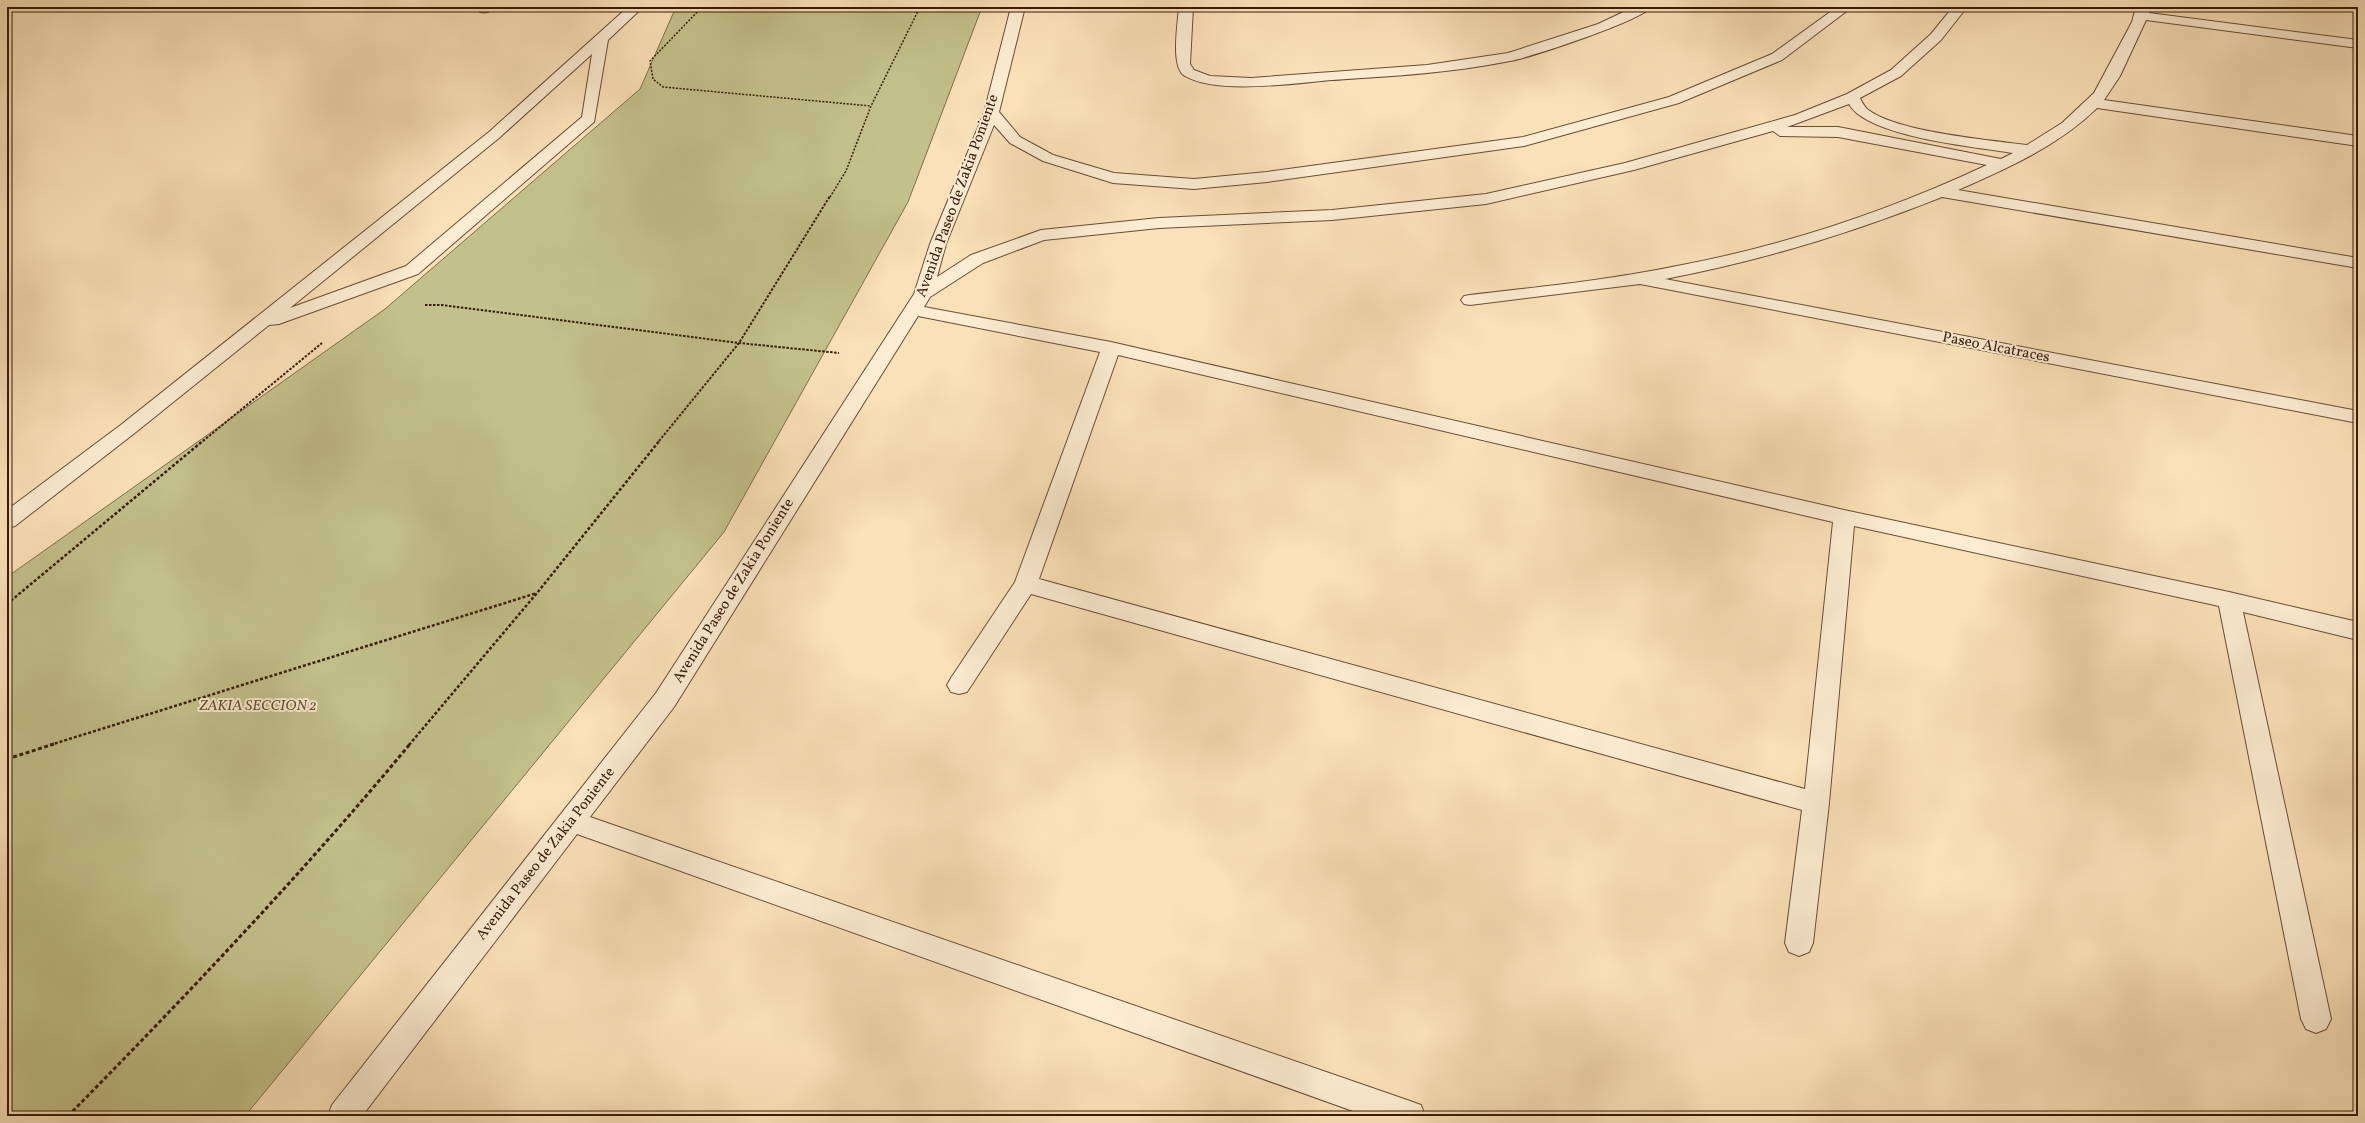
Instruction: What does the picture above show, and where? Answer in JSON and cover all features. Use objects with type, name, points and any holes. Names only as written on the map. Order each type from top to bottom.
[{"type":"street","points":[[7,521],[129,428],[494,135],[636,7]]},
{"type":"street","name":"Avenida Paseo de Zakia Poniente","points":[[344,1116],[665,700],[918,302],[938,244],[991,113],[1018,7]]},
{"type":"street","points":[[1186,7],[1183,64],[1189,73],[1208,80],[1251,82],[1427,69],[1510,57],[1603,27],[1644,7]]},
{"type":"street","points":[[991,113],[1015,140],[1048,158],[1113,178],[1194,184],[1268,177],[1524,141],[1674,100],[1777,57],[1845,7]]},
{"type":"street","points":[[918,302],[977,259],[1040,235],[1159,223],[1332,215],[1486,199],[1628,167],[1755,132],[1800,118],[1852,97],[1896,73],[1936,37],[1960,7]]},
{"type":"street","points":[[1470,300],[1573,288],[1707,265],[1800,241],[1866,221],[1941,192],[2005,164],[2027,150],[2056,135],[2094,103],[2113,76],[2143,12],[2358,44]]},
{"type":"street","points":[[258,325],[412,270],[590,119],[601,40]]},
{"type":"street","points":[[1852,97],[1861,111],[1893,124],[1929,134],[2027,150]]},
{"type":"street","points":[[2094,103],[2358,141]]},
{"type":"street","points":[[1755,132],[1807,130],[1838,132],[2005,164]]},
{"type":"street","points":[[1941,192],[2358,263]]},
{"type":"street","name":"Paseo Alcatraces","points":[[1634,278],[2358,417]]},
{"type":"street","points":[[918,302],[1844,517],[2229,600],[2358,631]]},
{"type":"street","points":[[959,685],[1026,584],[1111,348]]},
{"type":"street","points":[[1800,943],[1816,802],[1844,517]]},
{"type":"street","points":[[1026,584],[1816,802]]},
{"type":"street","points":[[2229,600],[2316,1019]]},
{"type":"street","points":[[571,822],[1410,1116]]},
{"type":"path","points":[[702,7],[650,61],[653,79],[663,87],[871,106]]},
{"type":"path","points":[[68,1116],[181,1001],[350,815],[537,593],[739,343],[846,171],[871,106],[920,7]]},
{"type":"path","points":[[421,305],[442,305],[805,350]]},
{"type":"path","points":[[7,604],[324,341]]},
{"type":"path","points":[[7,759],[537,593]]},
{"type":"green space","name":"ZAKIA SECCION 2","points":[[676,7],[982,7],[908,202],[724,532],[245,1116],[7,1116],[7,577],[385,309],[640,89]]}]
